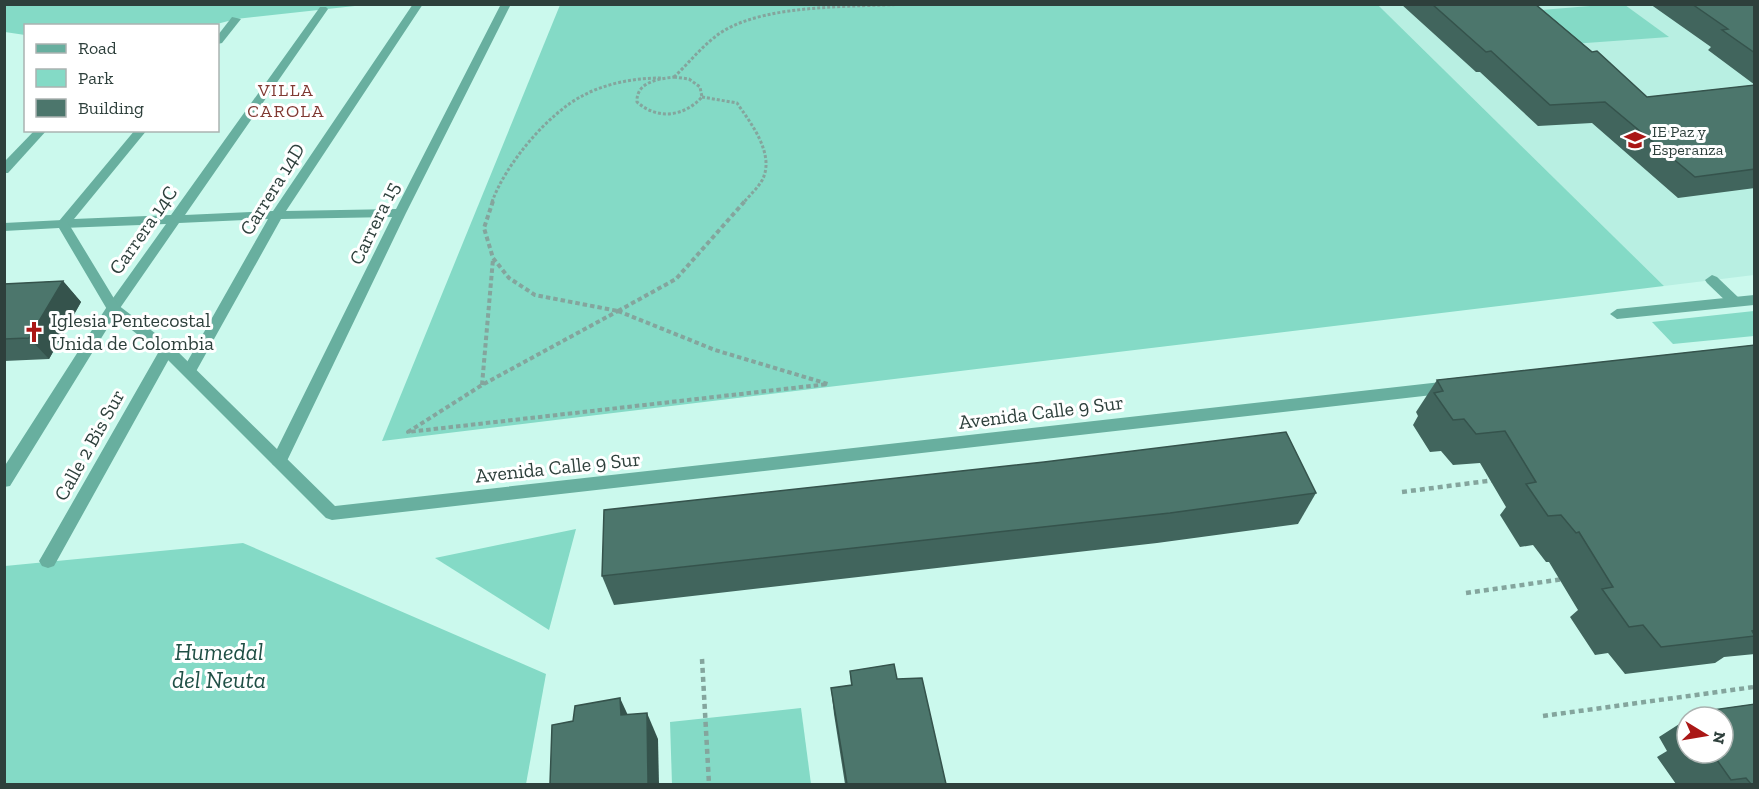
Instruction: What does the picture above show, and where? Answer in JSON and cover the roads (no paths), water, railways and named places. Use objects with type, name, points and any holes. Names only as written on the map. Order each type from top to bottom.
[{"type":"street","name":"Carrera 14D","points":[[189,371],[277,215],[418,4]]},
{"type":"street","name":"Carrera 15","points":[[279,461],[400,213],[506,4]]},
{"type":"street","name":"Carrera 14C","points":[[4,481],[113,308],[323,9]]},
{"type":"street","points":[[219,40],[236,20]]},
{"type":"street","points":[[4,170],[10,158],[40,132]]},
{"type":"street","points":[[63,224],[140,132]]},
{"type":"street","points":[[4,227],[277,215],[400,213]]},
{"type":"street","points":[[63,224],[113,308],[167,350],[279,461]]},
{"type":"street","points":[[1712,280],[1735,302]]},
{"type":"street","points":[[1617,314],[1755,300]]},
{"type":"street","name":"Calle 2 Bis Sur","points":[[48,561],[167,350]]},
{"type":"street","name":"Avenida Calle 9 Sur","points":[[279,461],[332,513],[1470,384]]},
{"type":"place","name":"IE Paz y Esperanza","points":[[1635,140]]},
{"type":"place","name":"Iglesia Pentecostal Unida de Colombia","points":[[34,332]]},
{"type":"district","name":"VILLA CAROLA","points":[[286,100]]},
{"type":"park label","name":"Humedal del Neuta","points":[[219,665]]}]
